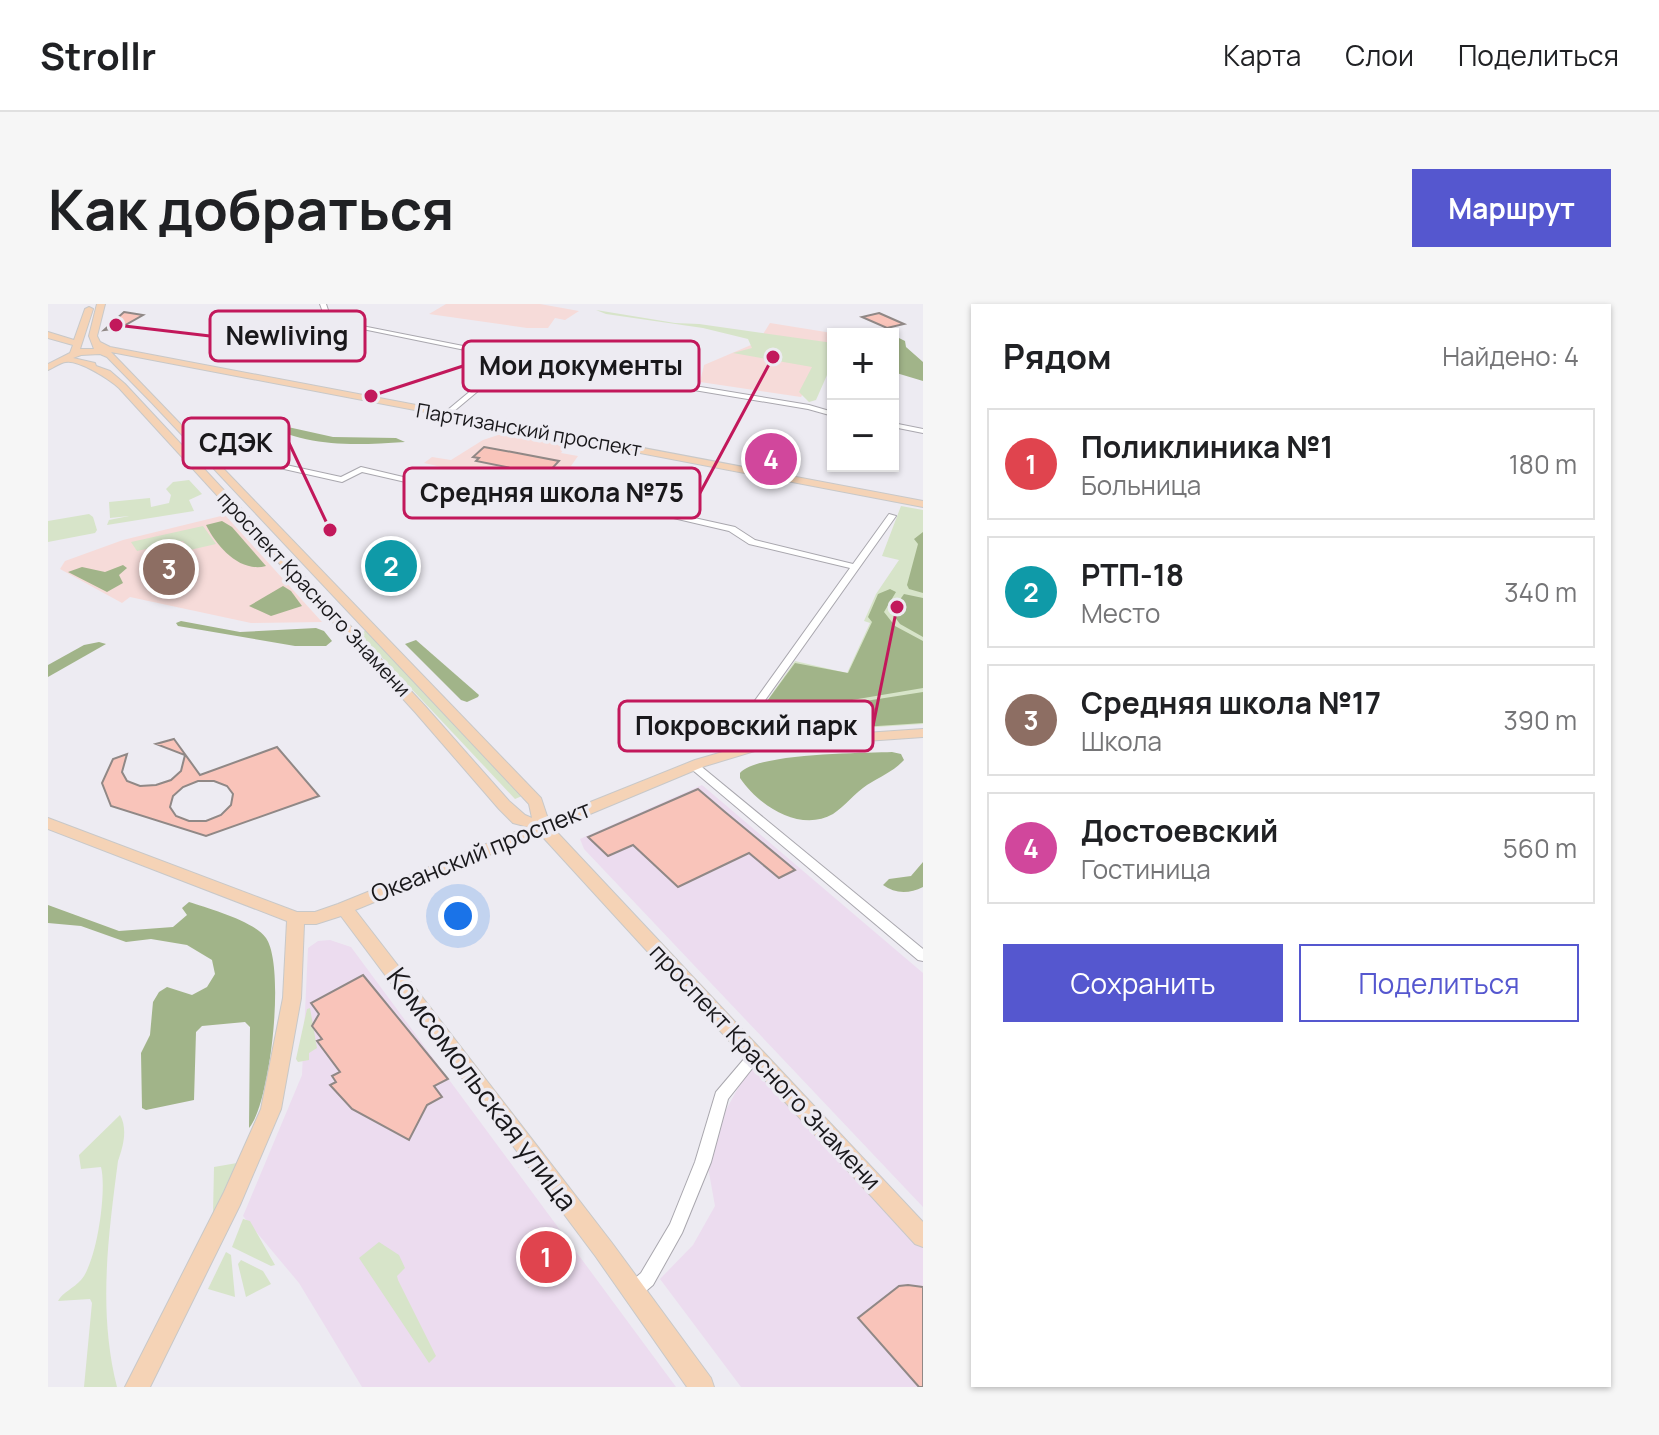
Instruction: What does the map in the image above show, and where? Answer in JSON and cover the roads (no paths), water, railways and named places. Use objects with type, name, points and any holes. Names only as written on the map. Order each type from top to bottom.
[{"type":"main road","points":[[48,376],[68,362],[91,304]]},
{"type":"main road","points":[[101,304],[94,331],[97,346],[111,363]]},
{"type":"main road","points":[[48,335],[77,340]]},
{"type":"main road","name":"Партизанский проспект","points":[[68,362],[97,346],[923,504]]},
{"type":"main road","points":[[126,372],[125,364],[140,360]]},
{"type":"main road","name":"Партизанский проспект","points":[[111,363],[140,360],[182,364]]},
{"type":"main road","points":[[48,367],[68,362],[111,363]]},
{"type":"main road","name":"проспект Красного Знамени","points":[[68,362],[83,365],[111,363],[126,372],[163,409],[536,802],[542,826],[923,1237]]},
{"type":"main road","points":[[83,365],[111,363]]},
{"type":"main road","name":"проспект Красного Знамени","points":[[111,363],[147,413],[420,709],[504,805],[519,819],[542,826]]},
{"type":"main road","points":[[147,413],[163,409]]},
{"type":"main road","name":"Океанский проспект","points":[[296,918],[316,918],[344,908],[693,765],[764,744],[923,733]]},
{"type":"main road","points":[[48,823],[296,918],[292,998],[271,1109],[232,1198],[137,1387]]},
{"type":"main road","name":"Комсомольская улица","points":[[344,908],[702,1387]]},
{"type":"street","points":[[323,304],[325,313],[341,323],[514,358],[827,412]]},
{"type":"street","points":[[447,415],[514,358]]},
{"type":"street","points":[[899,426],[923,431]]},
{"type":"street","points":[[186,455],[203,451],[342,480],[361,469],[458,492],[486,490],[599,513],[622,504],[732,529],[752,542],[855,567]]},
{"type":"street","points":[[764,744],[757,735],[754,723],[756,706],[892,516]]},
{"type":"street","points":[[693,765],[923,956]]},
{"type":"street","points":[[633,1291],[647,1279],[676,1228],[703,1162],[721,1096],[755,1056]]},
{"type":"place","name":"Newliving","points":[[116,325]]},
{"type":"place","name":"Средняя школа №75","points":[[773,357]]},
{"type":"place","name":"Мои документы","points":[[371,396]]},
{"type":"place","name":"Достоевский","points":[[771,459]]},
{"type":"place","name":"СДЭК","points":[[330,530]]},
{"type":"place","name":"РТП-18","points":[[391,566]]},
{"type":"place","name":"Средняя школа №17","points":[[169,569]]},
{"type":"place","name":"Покровский парк","points":[[897,607]]},
{"type":"place","name":"Поликлиника №1","points":[[546,1257]]}]
